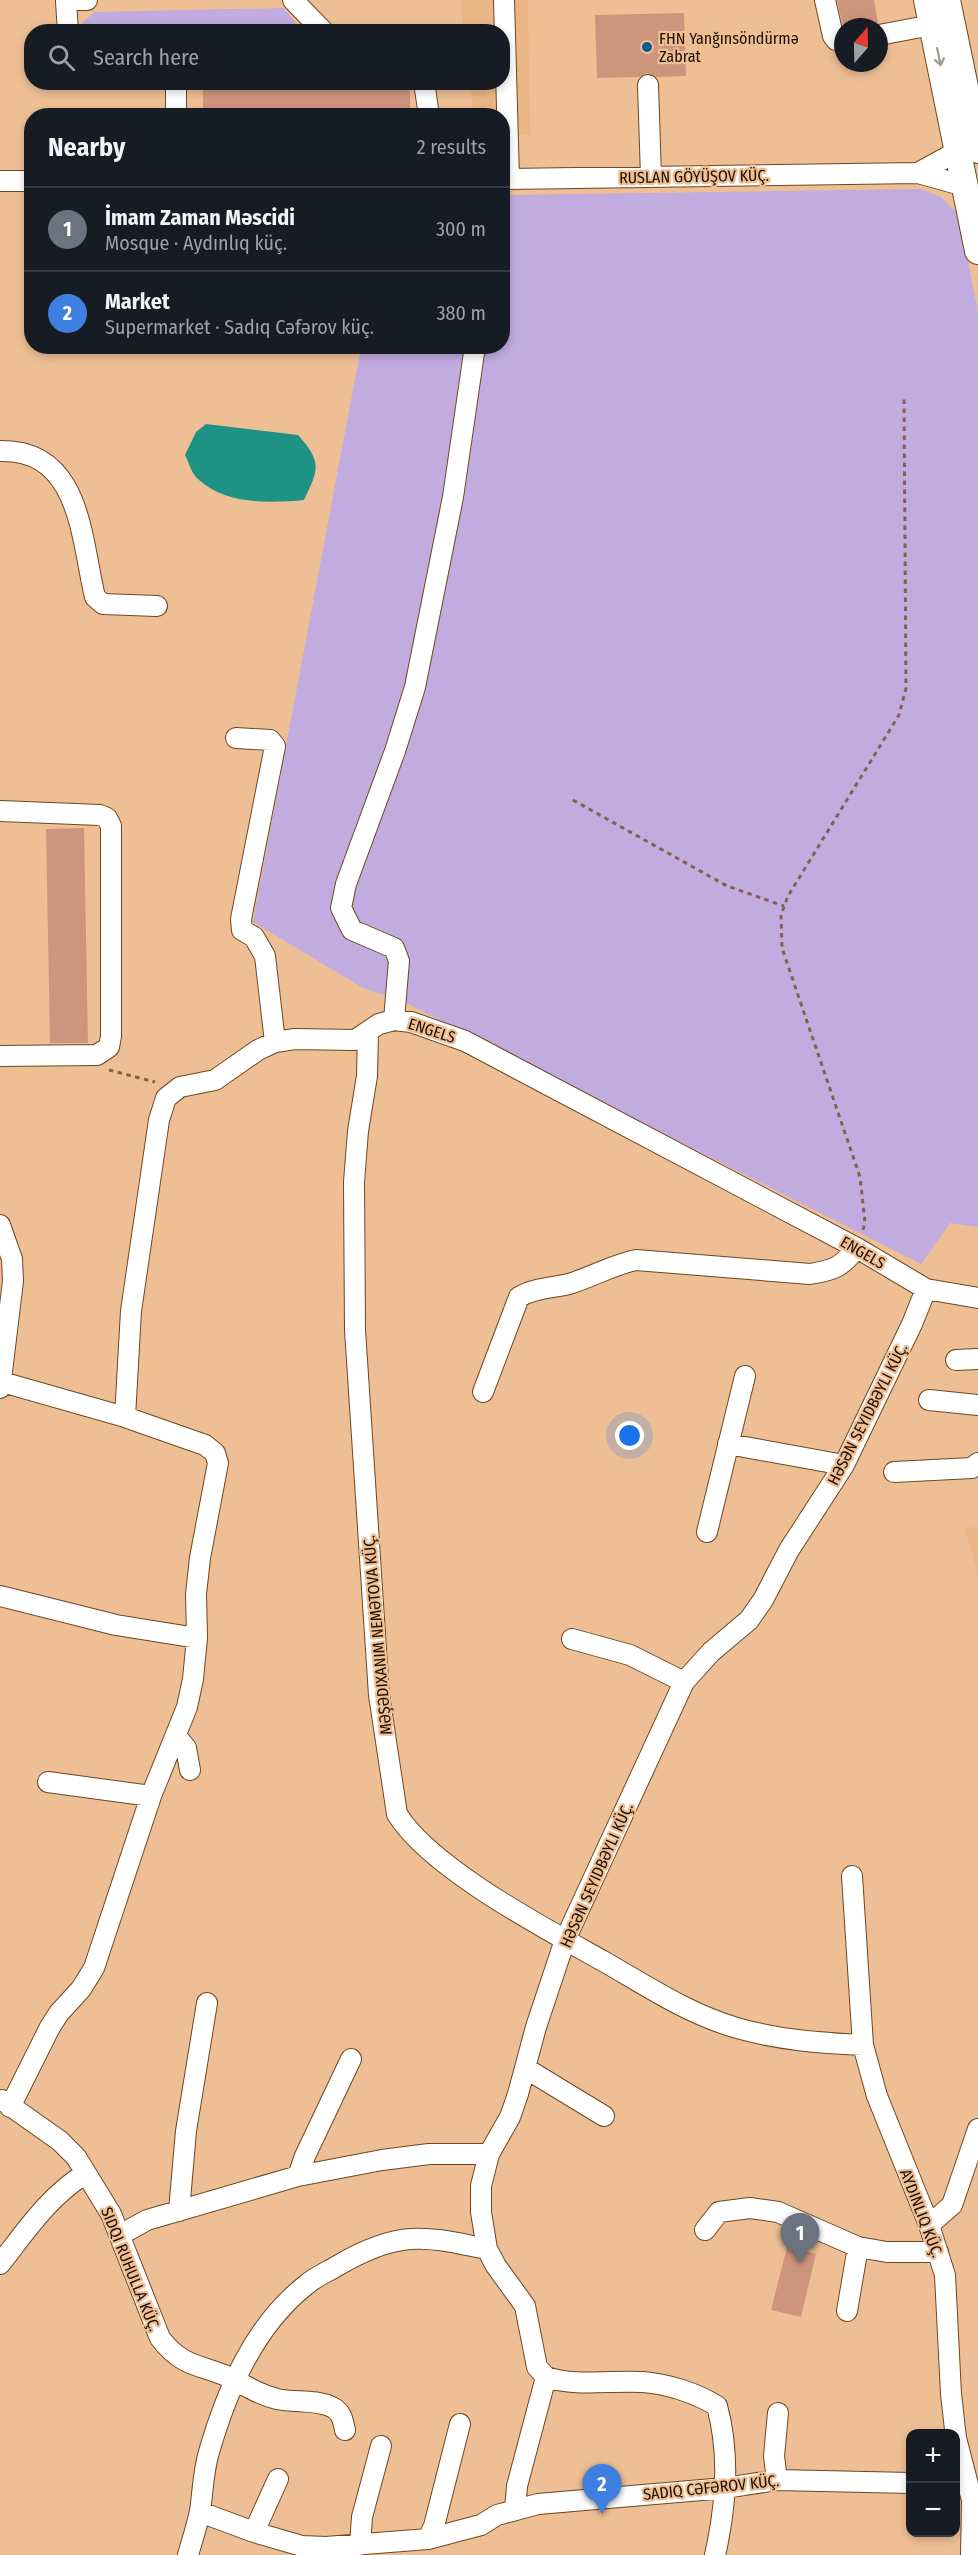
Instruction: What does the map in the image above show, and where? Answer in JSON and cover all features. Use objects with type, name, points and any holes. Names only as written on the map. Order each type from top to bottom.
[{"type":"main road","points":[[927,0],[932,25],[973,149]]},
{"type":"main road","points":[[947,0],[973,149],[971,185],[978,251]]},
{"type":"street","points":[[68,24],[66,0],[87,0]]},
{"type":"street","points":[[293,0],[316,24]]},
{"type":"street","points":[[504,0],[504,24]]},
{"type":"street","points":[[825,0],[834,37]]},
{"type":"street","points":[[888,33],[932,25]]},
{"type":"street","points":[[648,85],[651,177]]},
{"type":"street","points":[[176,90],[176,108]]},
{"type":"street","points":[[425,90],[428,108]]},
{"type":"street","points":[[505,90],[505,108]]},
{"type":"street","points":[[918,173],[973,149]]},
{"type":"street","points":[[918,173],[971,185]]},
{"type":"street","name":"RUSLAN GÖYÜŞOV KÜÇ.","points":[[510,179],[918,173]]},
{"type":"street","points":[[0,181],[24,181]]},
{"type":"street","points":[[394,1020],[399,961],[394,948],[352,930],[340,908],[346,884],[395,751],[415,687],[453,497],[474,354]]},
{"type":"street","points":[[0,451],[20,450],[42,460],[63,482],[75,504],[95,597],[103,604],[157,606]]},
{"type":"street","points":[[236,738],[270,740],[275,746],[241,919],[242,930],[254,937],[265,956],[275,1042]]},
{"type":"street","points":[[0,812],[100,815],[107,818],[111,826],[111,1036],[109,1047],[97,1055],[0,1056]]},
{"type":"street","name":"ENGELS","points":[[174,1092],[180,1087],[215,1080],[258,1050],[275,1042],[295,1039],[355,1040],[379,1024],[394,1020],[411,1022],[465,1041],[857,1248],[926,1289],[978,1298]]},
{"type":"street","points":[[368,1032],[367,1076],[358,1131],[354,1182],[355,1330],[379,1695],[397,1814],[407,1830],[479,1887],[674,2003],[737,2028],[778,2038],[863,2045]]},
{"type":"street","points":[[125,1418],[132,1311],[159,1120],[162,1105],[166,1098],[174,1092]]},
{"type":"street","points":[[0,1225],[12,1259],[13,1281],[1,1385],[125,1418],[205,1444],[215,1453],[218,1463],[196,1594],[197,1638],[189,1698],[151,1796],[94,1968],[81,1989],[59,2013],[5,2103]]},
{"type":"street","points":[[483,1392],[519,1297],[527,1292],[570,1283],[619,1263],[636,1260],[810,1274],[834,1270],[845,1262],[857,1248]]},
{"type":"street","name":"HƏSƏN SEYIDBƏYLI KÜÇ.","points":[[546,2377],[537,2367],[525,2306],[496,2266],[487,2249],[481,2212],[481,2186],[489,2154],[510,2117],[536,2027],[566,1940],[684,1682],[711,1652],[749,1620],[763,1600],[789,1550],[844,1465],[912,1324],[926,1289]]},
{"type":"street","points":[[956,1360],[978,1359]]},
{"type":"street","points":[[707,1532],[745,1376]]},
{"type":"street","points":[[929,1400],[978,1405]]},
{"type":"street","points":[[728,1444],[844,1465]]},
{"type":"street","points":[[894,1472],[972,1468],[978,1463]]},
{"type":"street","points":[[0,1596],[116,1625],[197,1638]]},
{"type":"street","points":[[572,1639],[630,1655],[684,1682]]},
{"type":"street","points":[[176,1736],[186,1748],[190,1770]]},
{"type":"street","points":[[48,1782],[151,1796]]},
{"type":"street","points":[[852,1876],[863,2045],[877,2096],[929,2225],[945,2275],[951,2394],[961,2480],[972,2500],[971,2555]]},
{"type":"street","points":[[179,2211],[186,2131],[207,2003]]},
{"type":"street","points":[[298,2176],[305,2156],[351,2059]]},
{"type":"street","points":[[525,2068],[604,2116]]},
{"type":"street","name":"SIDQI RUHULLA KÜÇ.","points":[[5,2103],[60,2141],[76,2157],[111,2214],[159,2338],[172,2354],[203,2369],[234,2379],[252,2391],[279,2399],[320,2404],[333,2408],[341,2414],[345,2430]]},
{"type":"street","points":[[929,2225],[952,2205],[978,2129]]},
{"type":"street","points":[[120,2235],[147,2220],[298,2176],[382,2160],[429,2154],[489,2154]]},
{"type":"street","points":[[0,2264],[48,2203],[65,2186],[85,2174]]},
{"type":"street","points":[[705,2230],[719,2212],[750,2208],[778,2211],[858,2247],[887,2252],[938,2252]]},
{"type":"street","points":[[188,2555],[200,2512],[203,2475],[209,2452],[234,2379],[270,2321],[283,2307],[307,2284],[356,2255],[387,2243],[409,2239],[439,2240],[487,2249]]},
{"type":"street","points":[[847,2311],[858,2247]]},
{"type":"street","points":[[514,2510],[517,2486],[546,2377],[562,2382],[644,2382],[701,2396],[717,2406],[723,2428],[725,2488],[715,2555]]},
{"type":"street","points":[[777,2480],[774,2456],[778,2413]]},
{"type":"street","points":[[428,2538],[434,2526],[460,2424]]},
{"type":"street","points":[[360,2544],[362,2517],[381,2446]]},
{"type":"street","points":[[254,2532],[278,2479]]},
{"type":"street","points":[[200,2512],[301,2550],[360,2544],[386,2548],[481,2524],[497,2515],[538,2504],[725,2488],[777,2480],[906,2483]]},
{"type":"path","points":[[857,1248],[865,1222],[860,1177],[782,948],[781,915],[788,896],[899,715],[906,688],[904,397]]},
{"type":"path","points":[[573,800],[727,886],[784,906]]},
{"type":"path","points":[[97,1055],[108,1070],[152,1081],[174,1092]]},
{"type":"shaded area","points":[[460,0],[528,0],[530,135],[510,136],[510,108],[473,108],[471,90],[510,90],[510,24],[463,24]]},
{"type":"shaded area","points":[[284,8],[297,24],[83,24],[95,12]]},
{"type":"shaded area","points":[[921,189],[941,197],[958,214],[978,311],[978,1227],[950,1223],[921,1264],[400,1000],[363,988],[253,922],[360,354],[510,354],[510,195]]},
{"type":"shaded area","points":[[978,1526],[978,1575],[965,1529]]},
{"type":"water","points":[[206,424],[298,435],[311,452],[316,466],[313,481],[304,500],[263,502],[236,498],[222,494],[199,480],[185,455],[196,432]]},
{"type":"building","points":[[837,0],[874,0],[877,18],[841,18]]},
{"type":"building","points":[[684,13],[686,76],[656,77],[647,73],[639,77],[597,78],[595,15]]},
{"type":"building","points":[[203,90],[410,90],[410,108],[203,108]]},
{"type":"building","points":[[84,828],[88,1043],[50,1043],[46,829]]},
{"type":"building","points":[[787,2247],[816,2254],[801,2317],[771,2310]]},
{"type":"place","name":"FHN Yanğınsöndürmə Zabrat","points":[[647,47]]},
{"type":"place","name":"İmam Zaman Məscidi","points":[[800,2263]]},
{"type":"place","name":"Market","points":[[602,2514]]}]
